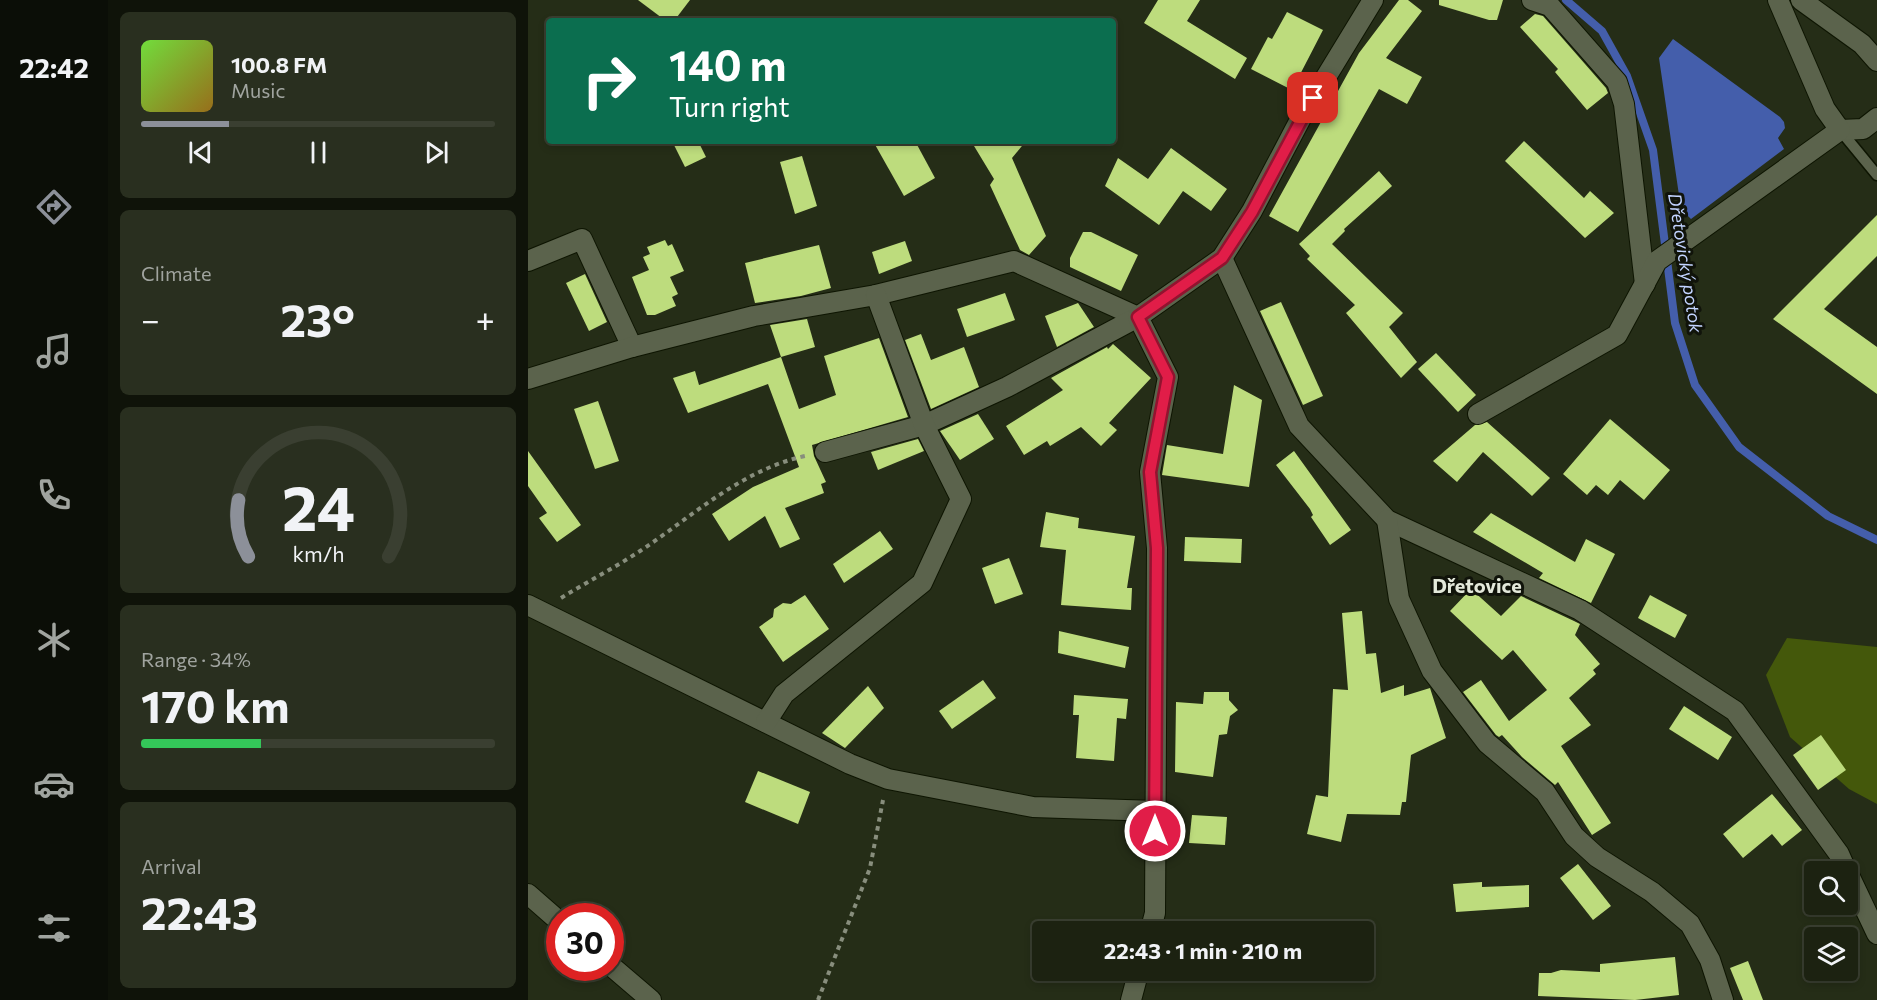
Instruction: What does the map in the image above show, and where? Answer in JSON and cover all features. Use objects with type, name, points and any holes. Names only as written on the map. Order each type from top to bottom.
[{"type":"street","points":[[825,452],[924,425],[1007,387],[1138,317],[1222,258],[1252,212],[1301,118],[1373,0]]},
{"type":"street","points":[[1532,0],[1550,6],[1617,82],[1624,104],[1645,284]]},
{"type":"street","points":[[1778,0],[1825,109],[1840,130]]},
{"type":"street","points":[[1801,0],[1862,45],[1877,61]]},
{"type":"street","points":[[1478,414],[1617,336],[1657,261],[1840,130],[1863,129],[1877,118]]},
{"type":"street","points":[[528,261],[582,239],[632,347]]},
{"type":"street","points":[[1222,258],[1299,426],[1386,520],[1580,610],[1735,711],[1842,861]]},
{"type":"street","points":[[528,379],[632,347],[754,316],[876,295],[1014,261],[1138,317],[1168,377],[1150,472],[1157,548],[1155,913],[1153,921]]},
{"type":"street","points":[[766,722],[784,694],[922,583],[961,499],[924,425],[876,295]]},
{"type":"street","points":[[1386,520],[1399,599],[1432,671],[1487,743],[1545,792],[1574,836],[1597,857],[1652,892],[1690,924],[1710,960],[1723,1000]]},
{"type":"street","points":[[534,608],[850,764],[888,779],[1033,807],[1156,811]]},
{"type":"street","points":[[1858,893],[1877,934]]},
{"type":"street","points":[[528,894],[546,910]]},
{"type":"street","points":[[624,977],[651,1000]]},
{"type":"street","points":[[1131,1000],[1136,981]]},
{"type":"lane","points":[[1840,130],[1877,174]]},
{"type":"path","points":[[534,608],[640,551],[740,481],[782,461],[825,452]]},
{"type":"path","points":[[818,1000],[870,868],[888,779]]},
{"type":"green space","points":[[1787,638],[1877,647],[1877,804],[1849,789],[1790,737],[1766,675]]},
{"type":"water","points":[[1673,39],[1780,117],[1785,128],[1778,138],[1784,149],[1691,219],[1681,209],[1659,58]]},
{"type":"building","points":[[638,0],[690,0],[676,18],[662,18]]},
{"type":"building","points":[[1158,0],[1200,0],[1187,21],[1247,58],[1235,79],[1144,23]]},
{"type":"building","points":[[1399,0],[1408,0],[1422,11],[1386,58],[1422,77],[1407,104],[1379,89],[1298,232],[1269,216],[1359,53]]},
{"type":"building","points":[[1439,0],[1503,0],[1497,20],[1489,20],[1439,5]]},
{"type":"building","points":[[1287,12],[1323,30],[1292,90],[1251,69],[1268,37],[1272,39]]},
{"type":"building","points":[[1535,14],[1543,16],[1606,88],[1608,93],[1587,110],[1555,72],[1558,69],[1520,27]]},
{"type":"building","points":[[1524,141],[1584,198],[1590,191],[1614,213],[1585,238],[1505,161]]},
{"type":"building","points":[[674,144],[700,144],[706,157],[685,167]]},
{"type":"building","points":[[875,144],[917,144],[935,178],[904,196]]},
{"type":"building","points":[[973,144],[1024,144],[1012,158],[1046,236],[1029,255],[1020,250],[990,185],[994,179]]},
{"type":"building","points":[[1171,148],[1227,189],[1211,211],[1183,191],[1159,225],[1105,186],[1118,158],[1148,179]]},
{"type":"building","points":[[802,156],[817,206],[795,214],[780,162]]},
{"type":"building","points":[[1379,171],[1392,186],[1344,229],[1345,231],[1332,244],[1403,313],[1389,327],[1417,362],[1401,378],[1346,313],[1355,305],[1307,259],[1310,256],[1299,244]]},
{"type":"building","points":[[1877,215],[1877,256],[1824,309],[1877,347],[1877,394],[1773,319]]},
{"type":"building","points":[[1083,232],[1091,232],[1138,255],[1121,291],[1070,267],[1070,258]]},
{"type":"building","points":[[665,240],[668,246],[672,244],[684,271],[670,277],[678,294],[672,297],[676,306],[655,315],[647,315],[632,277],[649,270],[643,257],[650,254],[647,247]]},
{"type":"building","points":[[905,241],[912,261],[879,274],[872,252]]},
{"type":"building","points":[[819,245],[831,288],[801,296],[755,303],[745,263]]},
{"type":"building","points":[[585,274],[607,322],[589,331],[566,283]]},
{"type":"building","points":[[1005,293],[1015,320],[967,337],[957,309]]},
{"type":"building","points":[[1281,302],[1323,396],[1303,405],[1260,311]]},
{"type":"building","points":[[1078,303],[1094,327],[1057,347],[1045,316]]},
{"type":"building","points":[[807,319],[815,347],[781,357],[770,325]]},
{"type":"building","points":[[921,334],[931,360],[964,347],[979,387],[931,409],[905,340]]},
{"type":"building","points":[[879,338],[908,417],[812,445],[814,456],[826,482],[821,484],[824,493],[785,508],[800,539],[780,548],[765,516],[729,541],[712,514],[753,487],[799,467],[768,384],[688,413],[673,378],[695,371],[699,385],[781,357],[799,409],[836,395],[824,356]]},
{"type":"building","points":[[1113,344],[1151,378],[1109,423],[1117,430],[1101,446],[1081,427],[1050,446],[1047,441],[1024,455],[1006,426],[1063,390],[1051,378],[1107,347],[1108,349]]},
{"type":"building","points":[[1436,353],[1476,395],[1458,412],[1418,369]]},
{"type":"building","points":[[1234,385],[1262,400],[1249,487],[1162,475],[1167,445],[1223,454]]},
{"type":"building","points":[[598,401],[619,461],[595,469],[574,409]]},
{"type":"building","points":[[978,414],[994,439],[960,460],[940,431]]},
{"type":"building","points":[[1610,419],[1670,470],[1644,500],[1620,480],[1608,495],[1596,485],[1587,495],[1563,474]]},
{"type":"building","points":[[1487,422],[1550,478],[1532,496],[1483,452],[1457,482],[1433,461],[1475,425]]},
{"type":"building","points":[[918,439],[924,451],[878,470],[871,452]]},
{"type":"building","points":[[528,451],[581,525],[557,542],[539,518],[547,513],[528,486]]},
{"type":"building","points":[[1294,451],[1351,530],[1330,545],[1311,517],[1313,515],[1310,509],[1276,465]]},
{"type":"building","points":[[1046,512],[1079,518],[1078,528],[1135,536],[1127,588],[1132,588],[1131,610],[1061,605],[1066,550],[1040,547]]},
{"type":"building","points":[[1491,513],[1575,562],[1586,539],[1615,554],[1591,603],[1539,578],[1543,573],[1473,532]]},
{"type":"building","points":[[880,531],[893,549],[844,583],[833,564]]},
{"type":"building","points":[[1185,537],[1242,539],[1241,563],[1184,561]]},
{"type":"building","points":[[1009,558],[1023,594],[995,604],[982,568]]},
{"type":"building","points":[[1471,589],[1501,616],[1521,596],[1580,624],[1575,635],[1600,664],[1593,670],[1596,674],[1569,698],[1591,725],[1561,746],[1611,823],[1592,835],[1558,782],[1555,785],[1522,757],[1502,735],[1499,737],[1496,735],[1463,692],[1481,680],[1509,721],[1547,690],[1513,650],[1502,660],[1450,611]]},
{"type":"building","points":[[805,595],[829,629],[783,662],[759,627],[773,617],[774,609],[783,603],[791,604]]},
{"type":"building","points":[[1650,595],[1687,615],[1675,638],[1638,618]]},
{"type":"building","points":[[1362,611],[1366,654],[1376,653],[1381,693],[1404,685],[1404,696],[1430,688],[1446,738],[1411,755],[1406,802],[1402,802],[1400,815],[1347,814],[1341,842],[1307,834],[1316,795],[1328,797],[1333,689],[1348,690],[1342,613]]},
{"type":"building","points":[[1059,631],[1129,647],[1125,668],[1058,653]]},
{"type":"building","points":[[983,680],[996,698],[952,729],[939,711]]},
{"type":"building","points":[[868,686],[884,708],[845,748],[822,733]]},
{"type":"building","points":[[1204,692],[1229,692],[1229,700],[1238,710],[1230,716],[1227,734],[1219,735],[1213,777],[1175,772],[1176,702],[1203,704]]},
{"type":"building","points":[[1074,695],[1128,699],[1126,719],[1117,718],[1114,761],[1076,758],[1079,715],[1073,715]]},
{"type":"building","points":[[1684,706],[1732,737],[1718,760],[1669,729]]},
{"type":"building","points":[[1821,735],[1846,770],[1818,790],[1793,755]]},
{"type":"building","points":[[758,771],[810,792],[798,824],[745,802]]},
{"type":"building","points":[[1772,794],[1802,830],[1782,846],[1772,834],[1743,858],[1723,834]]},
{"type":"building","points":[[1192,815],[1227,817],[1225,845],[1189,843]]},
{"type":"building","points":[[1578,864],[1611,906],[1593,920],[1560,878]]},
{"type":"building","points":[[1482,882],[1482,887],[1529,885],[1529,907],[1456,912],[1453,884]]},
{"type":"building","points":[[1675,957],[1679,995],[1635,1000],[1538,996],[1539,973],[1561,970],[1600,972],[1600,964]]},
{"type":"building","points":[[1748,961],[1763,1000],[1743,1000],[1730,968]]},
{"type":"waterway","name":"Dřetovický potok","points":[[1566,0],[1602,31],[1627,76],[1653,150],[1675,323],[1695,385],[1739,447],[1828,516],[1877,540]]},
{"type":"district","name":"Dřetovice","points":[[1477,586]]},
{"type":"route","points":[[1155,831],[1157,548],[1150,472],[1168,377],[1138,317],[1222,258],[1252,212],[1313,98]]}]
